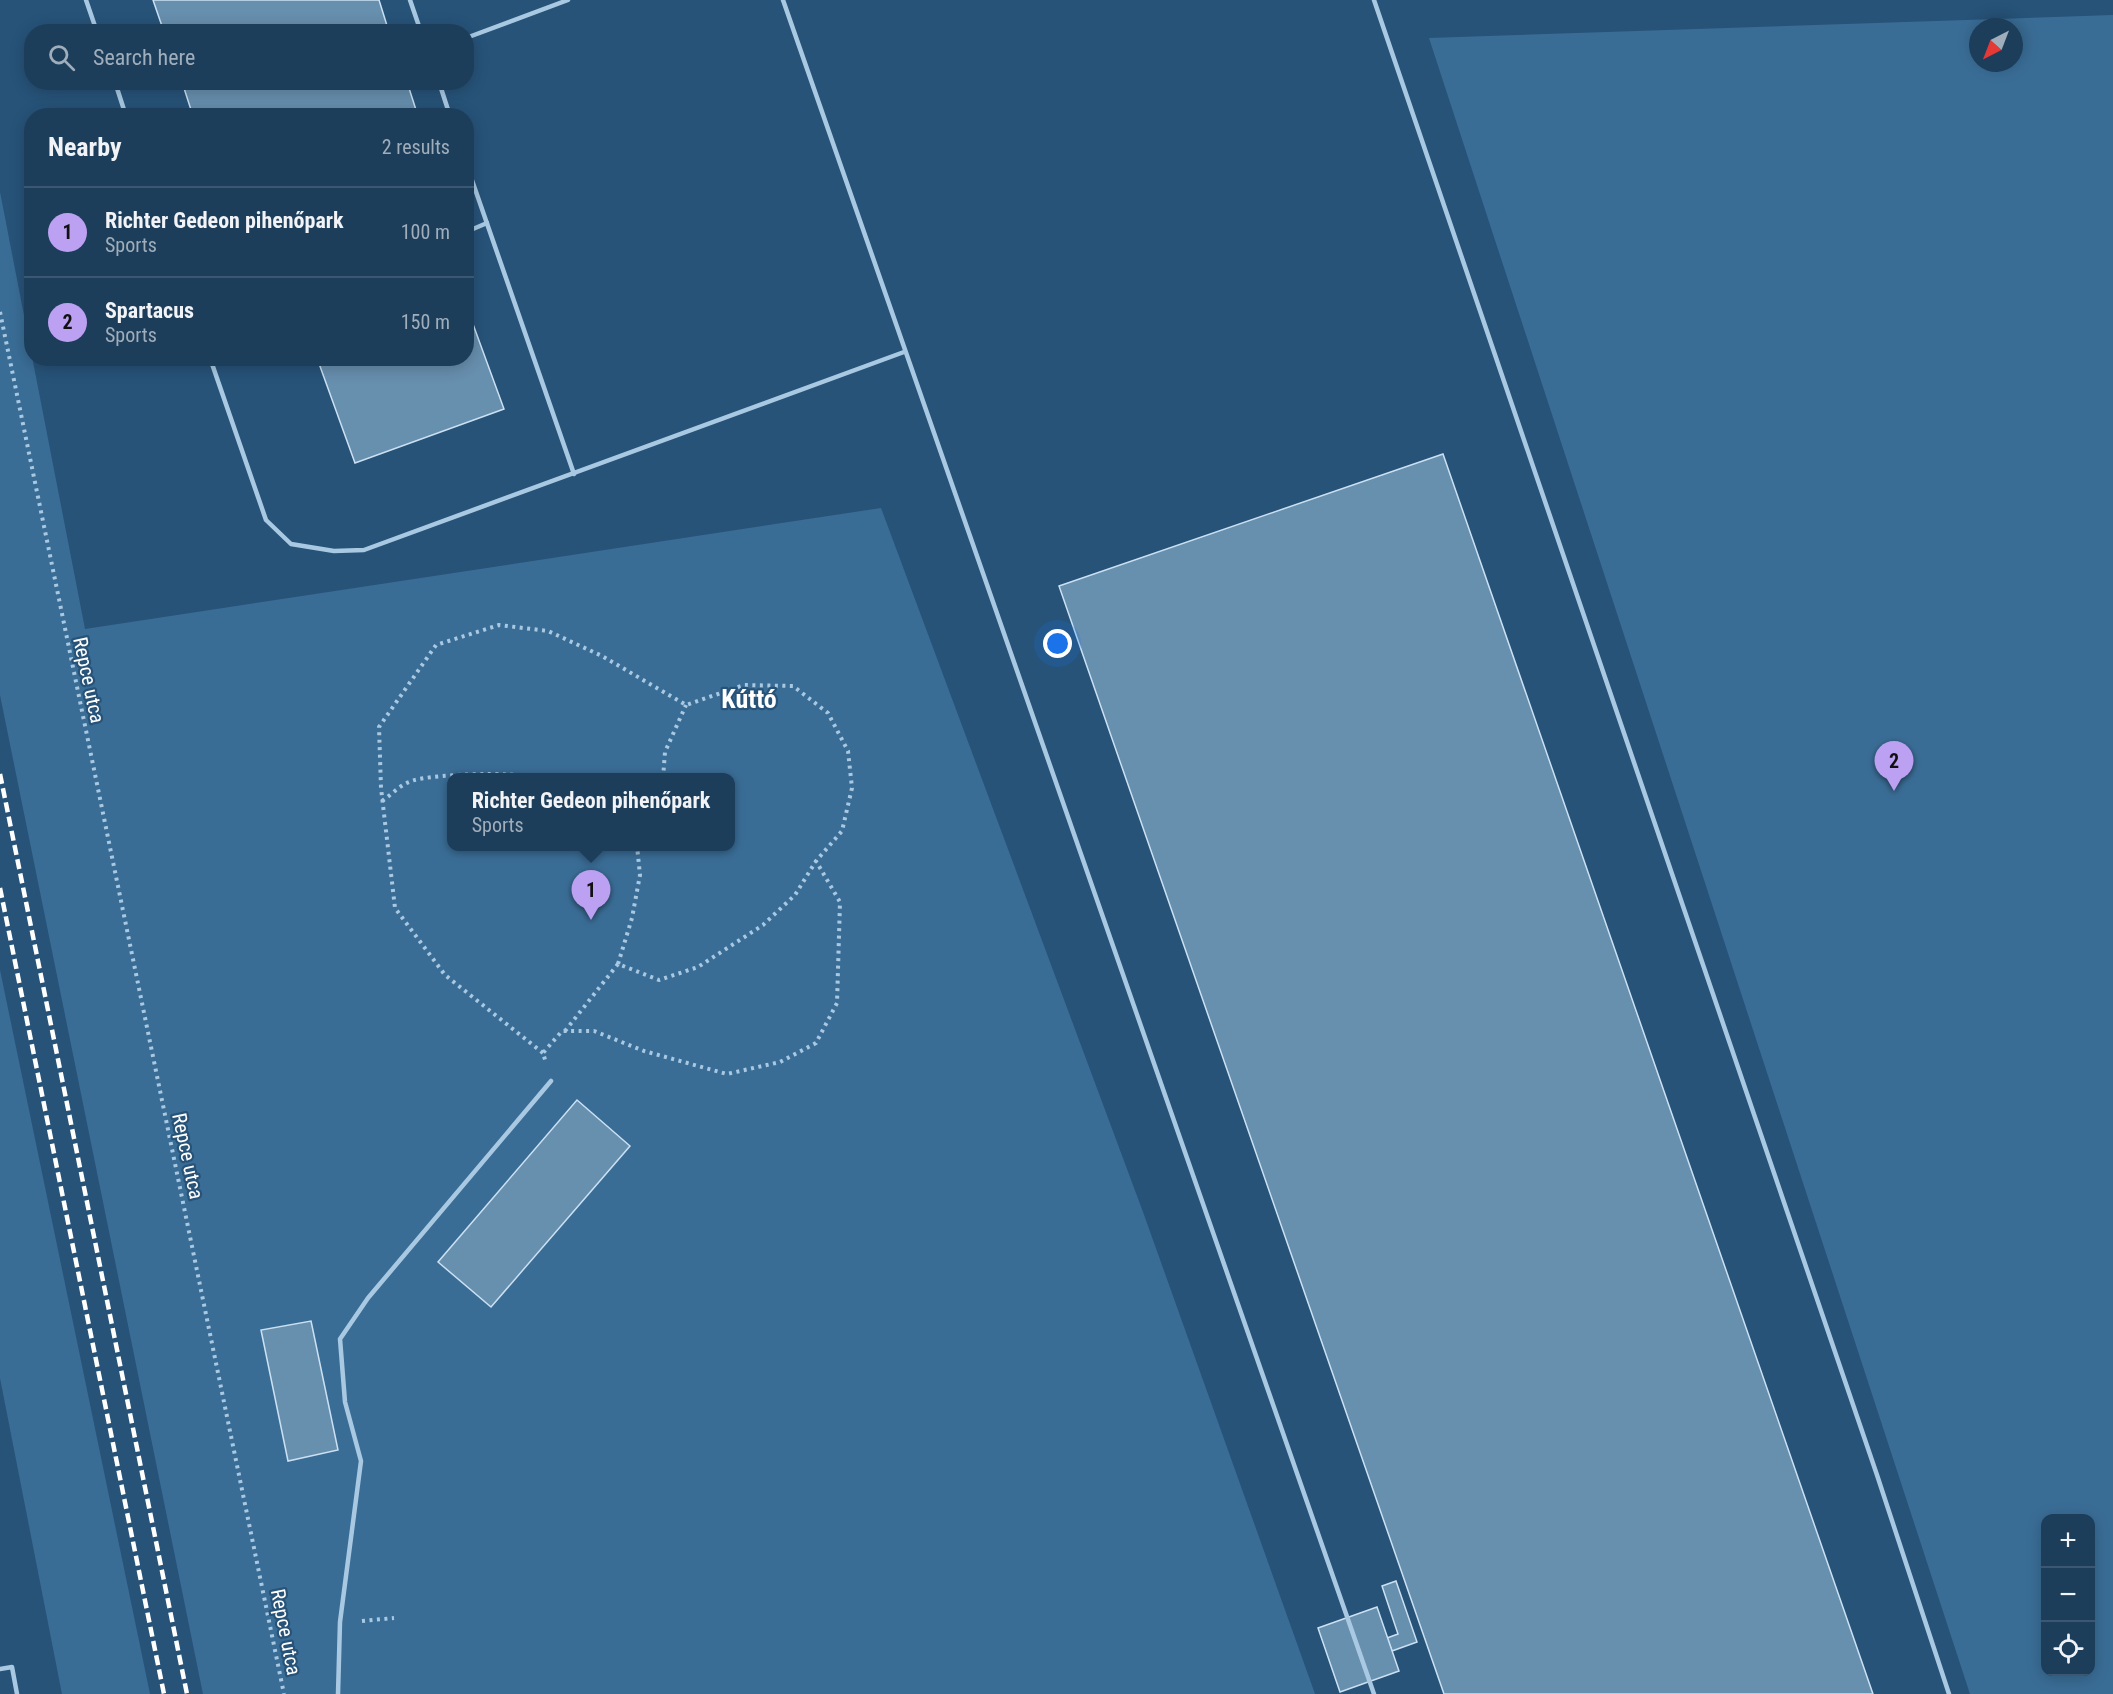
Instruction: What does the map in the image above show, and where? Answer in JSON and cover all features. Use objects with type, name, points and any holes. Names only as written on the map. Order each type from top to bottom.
[{"type":"lane","points":[[86,0],[94,24]]},
{"type":"lane","points":[[410,0],[418,24]]},
{"type":"lane","points":[[474,35],[568,0]]},
{"type":"lane","points":[[783,0],[1374,1694]]},
{"type":"lane","points":[[1374,0],[1877,1475],[1949,1694]]},
{"type":"lane","points":[[118,90],[123,108]]},
{"type":"lane","points":[[442,90],[447,108]]},
{"type":"lane","points":[[474,186],[574,474]]},
{"type":"lane","points":[[474,229],[487,223]]},
{"type":"lane","points":[[213,366],[266,520],[291,543],[334,550],[364,550],[904,352]]},
{"type":"lane","points":[[338,1694],[340,1623],[361,1461],[345,1402],[340,1340],[368,1298],[550,1081]]},
{"type":"lane","points":[[0,1669],[12,1667],[17,1694]]},
{"type":"path","name":"Repce utca","points":[[0,312],[62,624],[284,1694]]},
{"type":"path","points":[[550,1081],[543,1053],[445,975],[395,908],[382,801],[379,727],[436,645],[499,625],[548,631],[612,661],[686,705]]},
{"type":"path","points":[[618,964],[659,980],[698,967],[763,925],[795,895],[816,861],[842,831],[852,788],[848,751],[828,713],[793,686],[744,685],[686,705],[665,752],[663,773]]},
{"type":"path","points":[[382,801],[410,781],[447,777]]},
{"type":"path","points":[[543,1053],[565,1032],[618,964],[632,918],[640,875],[638,851]]},
{"type":"path","points":[[565,1032],[594,1031],[644,1051],[727,1074],[780,1062],[816,1043],[837,1003],[840,902],[816,861]]},
{"type":"path","points":[[340,1623],[394,1618]]},
{"type":"shaded area","points":[[2113,15],[2113,1694],[1970,1694],[1429,38],[1969,20],[1969,72],[2023,72],[2023,18]]},
{"type":"shaded area","points":[[0,192],[24,315],[24,366],[34,366],[85,629],[881,508],[1143,1212],[1315,1694],[203,1694],[0,695]]},
{"type":"shaded area","points":[[0,970],[150,1694],[62,1694],[0,1378]]},
{"type":"building","points":[[153,0],[379,0],[386,24],[161,24]]},
{"type":"building","points":[[185,90],[410,90],[415,108],[190,108]]},
{"type":"building","points":[[474,327],[504,409],[355,463],[320,366],[474,366]]},
{"type":"building","points":[[1443,454],[1873,1694],[1444,1694],[1059,586]]},
{"type":"building","points":[[577,1100],[630,1146],[491,1307],[438,1262]]},
{"type":"building","points":[[311,1321],[338,1450],[288,1461],[261,1330]]},
{"type":"building","points":[[1396,1581],[1417,1642],[1392,1651],[1387,1638],[1398,1634],[1382,1586]]},
{"type":"building","points":[[1377,1607],[1399,1671],[1340,1692],[1318,1628]]},
{"type":"railway","points":[[0,774],[187,1694]]},
{"type":"railway","points":[[0,888],[164,1694]]},
{"type":"place","name":"Spartacus","points":[[1894,791]]},
{"type":"place","name":"Richter Gedeon pihenőpark","points":[[591,920]]},
{"type":"district","name":"Kúttó","points":[[749,699]]}]
